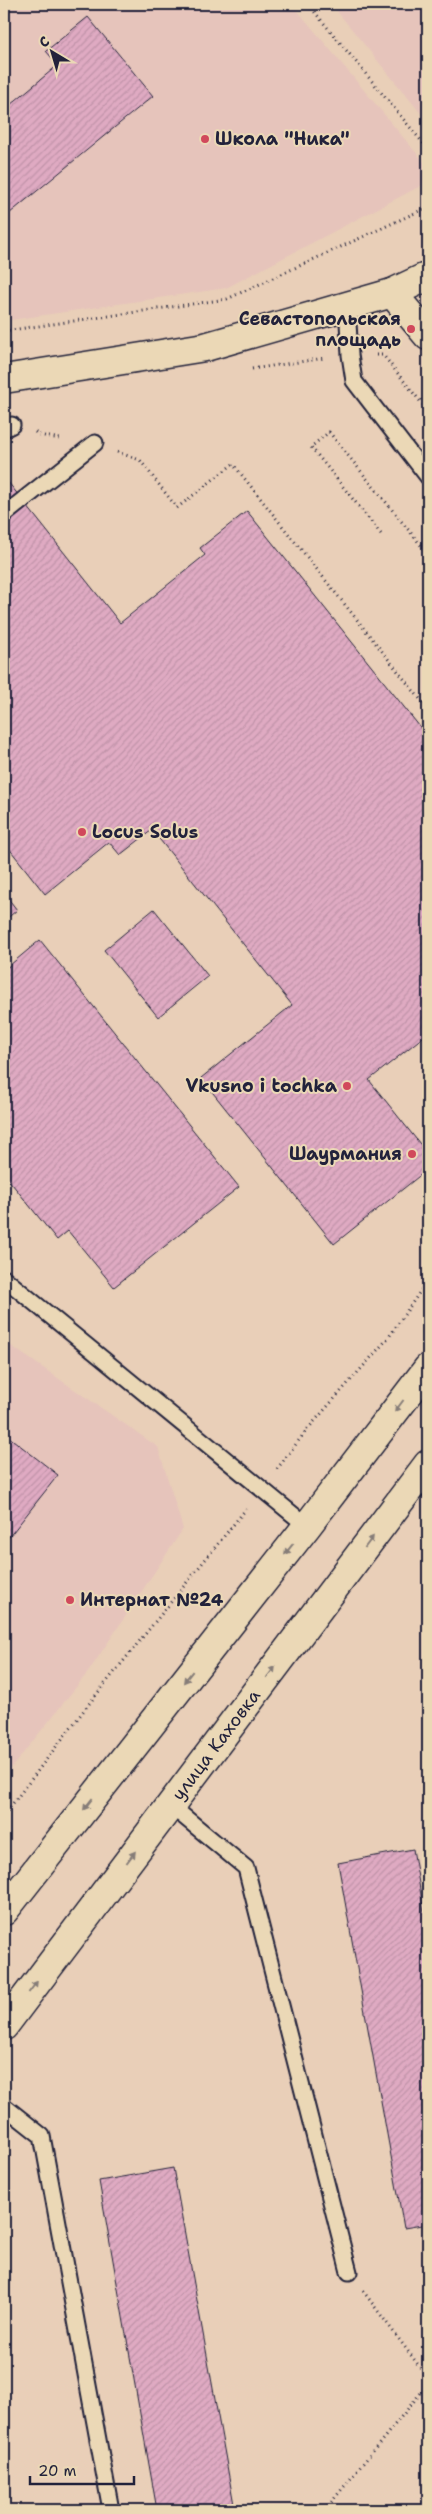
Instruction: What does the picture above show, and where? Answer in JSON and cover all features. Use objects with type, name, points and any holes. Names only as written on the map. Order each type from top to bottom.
[{"type":"main road","points":[[4,379],[205,347],[392,293],[428,276]]},
{"type":"main road","points":[[392,293],[428,336]]},
{"type":"main road","points":[[4,1911],[307,1526],[428,1368]]},
{"type":"main road","name":"улица Каховка","points":[[4,2026],[428,1464]]},
{"type":"lane","points":[[347,307],[350,355],[354,381],[428,477]]},
{"type":"lane","points":[[4,515],[95,444]]},
{"type":"lane","points":[[4,1278],[307,1526]]},
{"type":"lane","points":[[170,1805],[246,1868],[349,2272]]},
{"type":"lane","points":[[4,2106],[42,2136],[111,2510]]},
{"type":"path","points":[[308,4],[428,149]]},
{"type":"path","points":[[4,331],[228,299],[428,207]]},
{"type":"path","points":[[248,370],[350,355],[382,355],[428,411]]},
{"type":"path","points":[[381,534],[311,447],[329,432],[428,554]]},
{"type":"path","points":[[140,460],[177,508],[233,464],[428,710]]},
{"type":"path","points":[[4,1815],[88,1705],[306,1431],[389,1337],[428,1280]]},
{"type":"path","points":[[349,2272],[428,2378]]},
{"type":"path","points":[[325,2510],[428,2384]]},
{"type":"shaded area","name":"Школа \"Ника\"","points":[[4,4],[292,4],[428,167],[428,182],[226,288],[4,321]]},
{"type":"shaded area","points":[[331,4],[428,4],[428,122]]},
{"type":"shaded area","name":"Интернат №24","points":[[4,1341],[158,1447],[183,1529],[89,1671],[4,1777]]},
{"type":"building","points":[[88,17],[153,96],[4,218],[4,110],[58,65],[46,51]]},
{"type":"building","points":[[4,477],[120,623],[205,555],[200,548],[247,511],[428,737],[428,1033],[369,1080],[428,1154],[428,1169],[334,1244],[201,1078],[292,1005],[152,830],[120,855],[109,842],[45,894],[4,842]]},
{"type":"building","points":[[4,893],[17,910],[4,921]]},
{"type":"building","points":[[154,909],[208,976],[158,1017],[104,950]]},
{"type":"building","points":[[40,940],[239,1187],[114,1287],[68,1231],[57,1240],[4,1174],[4,970]]},
{"type":"building","points":[[4,1433],[58,1475],[9,1537],[4,1533]]},
{"type":"building","points":[[413,1849],[428,1935],[428,2224],[404,2228],[338,1863]]},
{"type":"building","points":[[173,2168],[235,2510],[157,2510],[99,2181]]},
{"type":"place","name":"Школа \"Ника\"","points":[[205,139]]},
{"type":"place","name":"Севастопольская площадь","points":[[411,329]]},
{"type":"place","name":"Locus Solus","points":[[82,832]]},
{"type":"place","name":"Vkusno i tochka","points":[[347,1086]]},
{"type":"place","name":"Шаурмания","points":[[412,1154]]},
{"type":"place","name":"Интернат №24","points":[[70,1600]]}]
